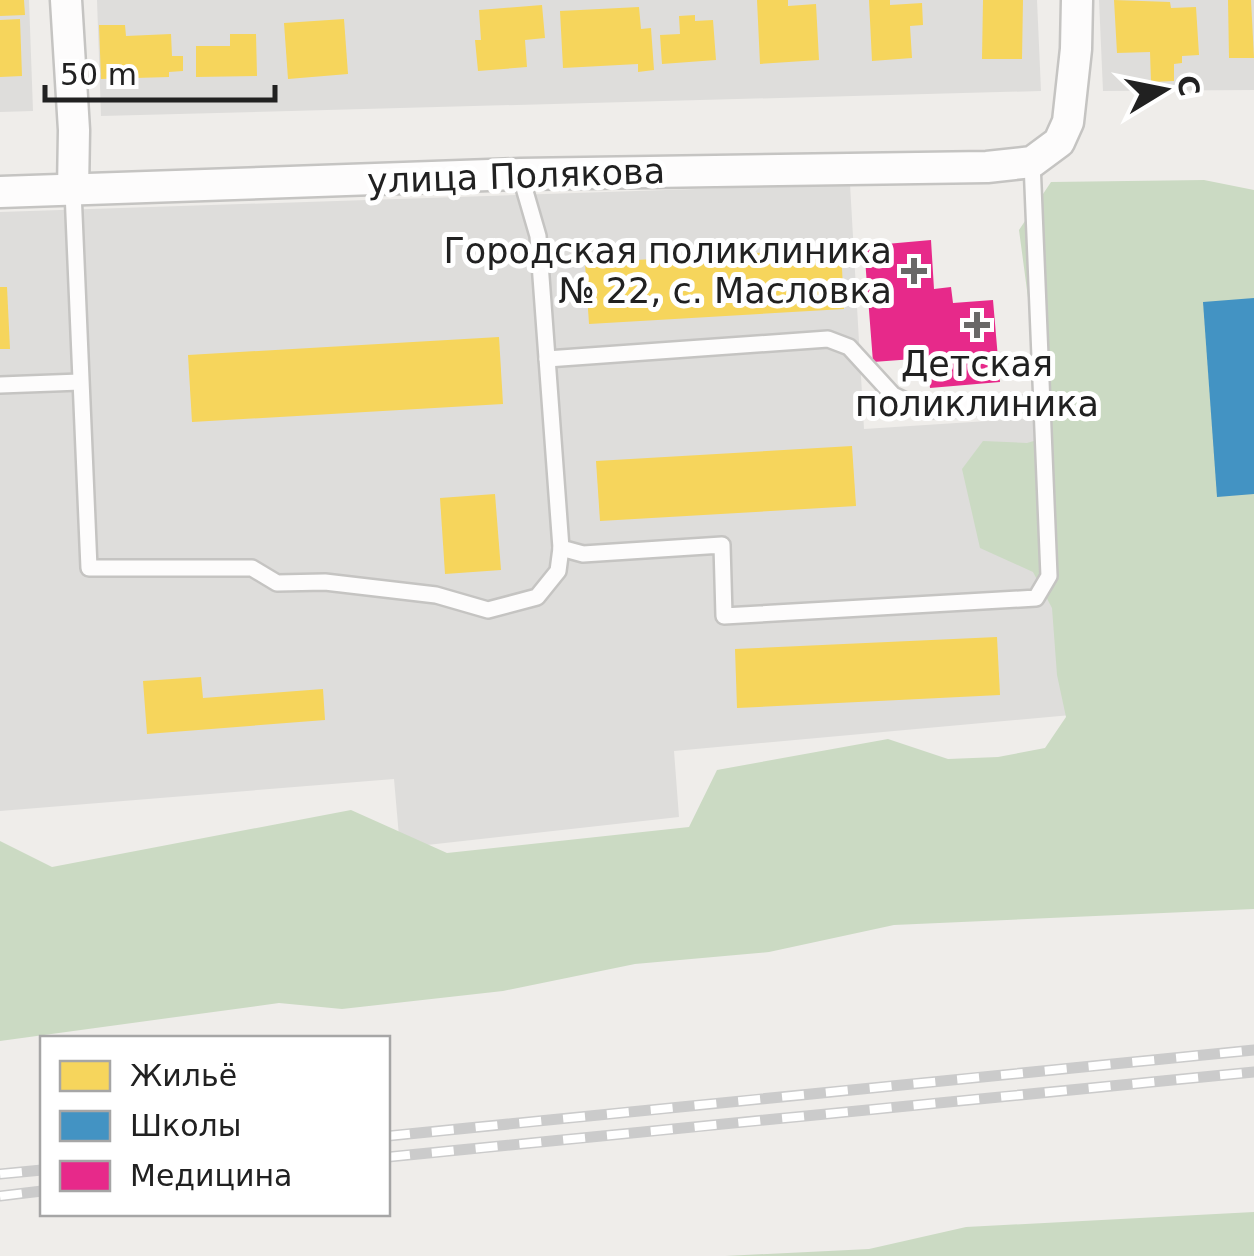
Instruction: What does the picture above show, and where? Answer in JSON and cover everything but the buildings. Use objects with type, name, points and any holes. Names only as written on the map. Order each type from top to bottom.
[{"type":"street","points":[[66,0],[74,130],[73,191]]},
{"type":"street","points":[[1032,162],[1058,142],[1068,122],[1077,0]]},
{"type":"street","name":"улица Полякова","points":[[0,192],[520,174],[987,167],[1032,162]]},
{"type":"lane","points":[[561,548],[583,554],[722,545],[724,616],[1036,598],[1049,576],[1032,162]]},
{"type":"lane","points":[[73,191],[89,568],[252,568],[277,583],[325,582],[436,596],[488,610],[537,597],[558,572],[561,548],[538,236],[520,174]]},
{"type":"lane","points":[[547,359],[828,339],[849,346],[893,395],[925,410],[1041,403]]},
{"type":"lane","points":[[0,385],[80,382]]},
{"type":"shaded area","points":[[0,0],[29,0],[33,111],[0,112]]},
{"type":"shaded area","points":[[97,0],[1037,0],[1041,91],[101,116]]},
{"type":"shaded area","points":[[1099,0],[1254,0],[1254,90],[1103,91]]},
{"type":"shaded area","points":[[850,184],[864,429],[1065,416],[1082,714],[674,751],[679,817],[400,848],[394,779],[0,811],[0,212]]},
{"type":"green space","points":[[1204,180],[1254,190],[1254,909],[894,925],[769,952],[635,964],[503,991],[342,1009],[279,1003],[0,1041],[0,841],[52,867],[351,810],[447,853],[689,827],[717,770],[888,739],[948,759],[998,757],[1045,748],[1066,717],[1057,675],[1052,608],[1033,572],[980,548],[962,469],[983,441],[1027,443],[1047,437],[1051,404],[1038,373],[1019,230],[1051,182]]},
{"type":"green space","points":[[1254,1212],[1254,1256],[725,1256],[869,1249],[966,1227]]},
{"type":"railway","points":[[390,1136],[1254,1050]]},
{"type":"railway","points":[[390,1157],[1254,1072]]},
{"type":"railway","points":[[0,1174],[40,1170]]},
{"type":"railway","points":[[0,1196],[40,1191]]},
{"type":"place","name":"Городская поликлиника № 22, с. Масловка","points":[[914,271]]},
{"type":"place","name":"Детская поликлиника","points":[[977,325]]}]
